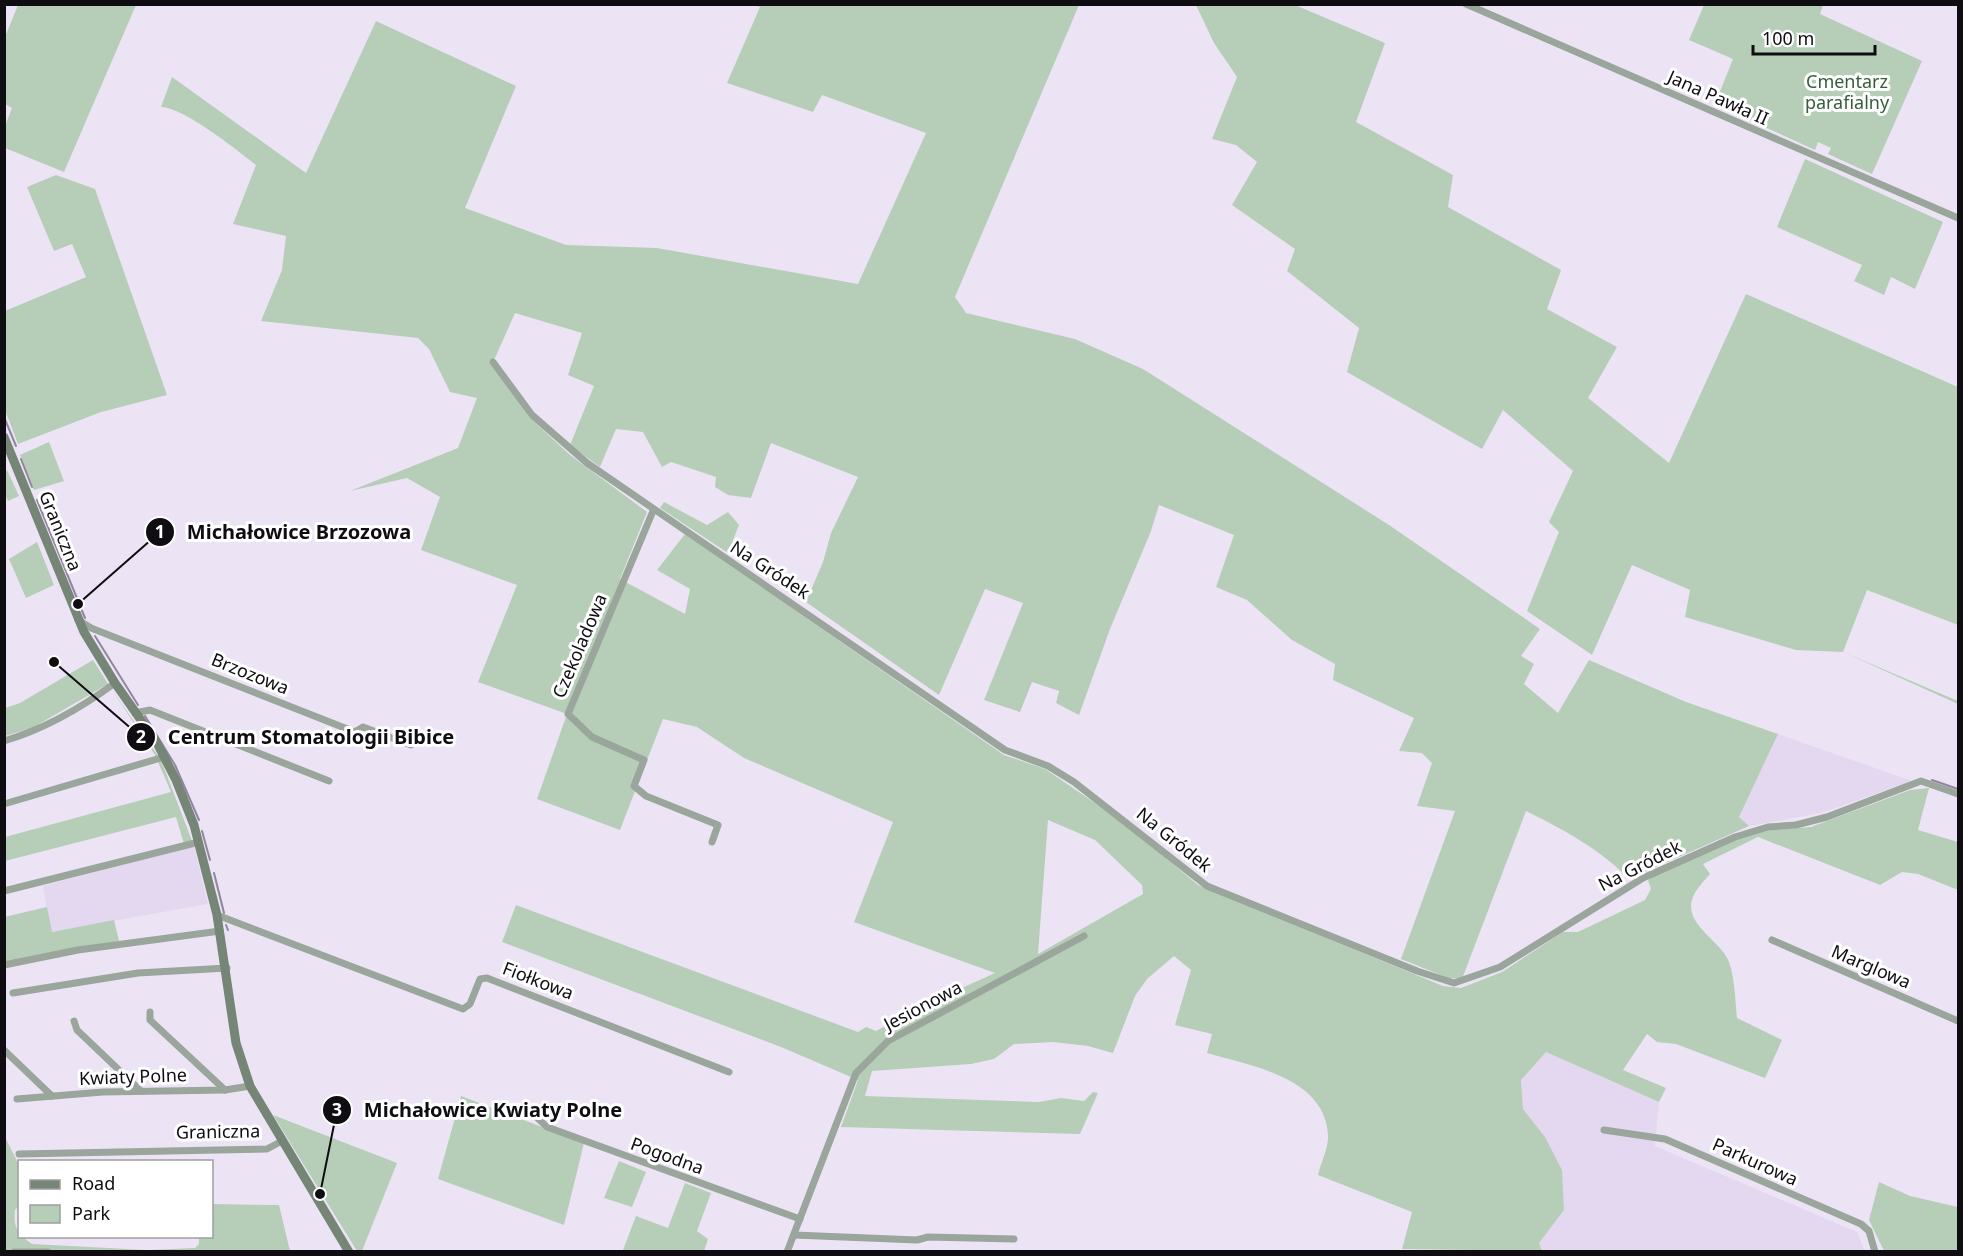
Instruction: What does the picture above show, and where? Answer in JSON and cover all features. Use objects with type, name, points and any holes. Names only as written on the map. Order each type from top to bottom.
[{"type":"street","name":"Jana Pawła II","points":[[1466,4],[1959,219]]},
{"type":"street","name":"Na Gródek","points":[[493,362],[532,416],[558,440],[653,511],[808,613],[1005,750],[1048,766],[1074,782],[1207,886],[1417,971],[1454,983],[1500,966],[1643,878],[1735,837],[1768,826],[1796,825],[1827,817],[1921,781],[1959,794]]},
{"type":"street","name":"Graniczna","points":[[4,436],[78,620],[176,780],[199,842],[218,915],[236,1043],[250,1086],[282,1141],[267,1149],[19,1154]]},
{"type":"street","name":"Czekoladowa","points":[[653,511],[568,714],[592,737],[644,760],[634,786],[646,796],[718,825],[712,842]]},
{"type":"street","name":"Brzozowa","points":[[78,620],[91,628],[355,732],[363,727],[411,745]]},
{"type":"street","points":[[4,741],[26,735],[62,717],[115,683]]},
{"type":"street","points":[[135,713],[150,710],[329,781]]},
{"type":"street","points":[[4,804],[164,757]]},
{"type":"street","points":[[4,891],[155,855],[199,842]]},
{"type":"street","name":"Fiołkowa","points":[[218,915],[463,1009],[470,1004],[480,979],[487,978],[729,1072]]},
{"type":"street","points":[[4,965],[78,950],[220,931]]},
{"type":"street","name":"Jesionowa","points":[[787,1251],[856,1073],[888,1041],[1084,936]]},
{"type":"street","name":"Marglowa","points":[[1772,940],[1959,1021]]},
{"type":"street","points":[[13,993],[138,974],[227,968]]},
{"type":"street","points":[[150,1012],[150,1020],[225,1090]]},
{"type":"street","points":[[74,1021],[77,1030],[141,1091]]},
{"type":"street","points":[[4,1050],[52,1096]]},
{"type":"street","name":"Kwiaty Polne","points":[[17,1099],[141,1091],[225,1090],[250,1086]]},
{"type":"street","name":"Pogodna","points":[[529,1110],[548,1127],[800,1219]]},
{"type":"street","name":"Parkurowa","points":[[1604,1130],[1665,1139],[1862,1224],[1869,1232],[1875,1251]]},
{"type":"street","points":[[282,1141],[349,1251]]},
{"type":"street","points":[[794,1235],[917,1240],[928,1237],[1014,1239]]},
{"type":"street","points":[[14,1251],[48,1251]]},
{"type":"shaded area","points":[[1778,734],[1912,781],[1821,813],[1749,826],[1739,817]]},
{"type":"shaded area","points":[[194,846],[208,904],[51,932],[43,886]]},
{"type":"shaded area","points":[[1546,1052],[1659,1102],[1655,1146],[1857,1232],[1865,1251],[1542,1251],[1539,1243],[1549,1228],[1545,1137],[1523,1109],[1521,1080]]},
{"type":"green space","points":[[18,5],[136,5],[64,172],[5,148],[5,126],[12,108],[5,104],[5,37]]},
{"type":"green space","points":[[754,5],[1079,5],[955,297],[966,313],[1075,339],[1143,369],[1389,525],[1540,629],[1521,656],[1534,664],[1524,684],[1558,713],[1589,660],[1686,702],[1778,734],[1739,817],[1749,826],[1629,879],[1581,841],[1526,811],[1462,979],[1448,978],[1401,959],[1455,811],[1417,806],[1432,763],[1422,753],[1399,751],[1414,718],[1333,680],[1335,664],[1292,640],[1247,600],[1216,587],[1234,535],[1159,505],[1079,715],[1056,703],[1059,691],[1032,682],[1020,712],[984,700],[1023,603],[985,589],[939,695],[806,602],[823,562],[831,533],[858,477],[771,443],[751,498],[728,495],[715,487],[716,477],[671,462],[662,467],[643,432],[616,429],[600,467],[570,445],[594,386],[568,375],[582,333],[515,313],[495,358],[489,361],[529,417],[570,455],[647,512],[620,579],[685,614],[690,589],[657,570],[685,534],[1004,755],[1045,769],[1123,822],[1198,885],[1443,986],[1461,988],[1502,972],[1563,932],[1578,932],[1645,900],[1651,889],[1648,880],[1660,872],[1737,838],[1770,830],[1811,827],[1910,790],[1929,788],[1918,830],[1958,842],[1958,890],[1918,874],[1902,872],[1880,885],[1758,837],[1703,864],[1710,874],[1698,888],[1691,907],[1697,924],[1725,954],[1729,962],[1734,982],[1737,1018],[1782,1040],[1765,1078],[1676,1044],[1657,1042],[1647,1034],[1623,1070],[1666,1088],[1659,1102],[1546,1052],[1521,1080],[1523,1109],[1545,1137],[1562,1170],[1564,1210],[1539,1243],[1542,1251],[1402,1249],[1412,1212],[1318,1175],[1328,1135],[1324,1115],[1314,1100],[1300,1087],[1283,1077],[1264,1069],[1207,1053],[1212,1034],[1175,1025],[1191,970],[1174,956],[1147,979],[1135,996],[1113,1053],[1088,1046],[1053,1042],[1014,1044],[994,1059],[971,1064],[872,1071],[865,1096],[1039,1102],[1061,1098],[1084,1101],[1093,1092],[1098,1093],[1080,1134],[841,1127],[858,1080],[781,1047],[502,942],[516,905],[858,1032],[866,1027],[876,1031],[924,1005],[995,973],[854,922],[893,822],[744,758],[697,727],[663,719],[620,830],[537,799],[567,714],[478,682],[517,585],[421,550],[440,497],[407,478],[350,491],[458,448],[477,398],[450,392],[429,349],[418,338],[261,321],[282,270],[286,236],[233,224],[256,165],[196,121],[171,109],[161,107],[172,77],[306,173],[376,21],[516,86],[465,208],[566,245],[657,248],[858,284],[926,133],[822,95],[813,112],[727,83],[760,7]],"holes":[[[1048,820],[1095,840],[1142,885],[1143,894],[1038,954]]]},
{"type":"green space","points":[[1196,5],[1295,5],[1385,43],[1356,122],[1453,175],[1448,207],[1561,270],[1547,309],[1617,347],[1588,398],[1669,463],[1746,294],[1958,387],[1958,625],[1867,590],[1843,652],[1796,650],[1685,617],[1690,590],[1632,565],[1592,655],[1527,611],[1559,532],[1549,522],[1573,471],[1503,410],[1482,449],[1347,372],[1359,328],[1287,271],[1295,249],[1232,205],[1257,162],[1236,145],[1212,139],[1237,77],[1214,43]]},
{"type":"green space","name":"Cmentarz parafialny","points":[[1704,5],[1823,5],[1820,14],[1922,61],[1872,174],[1828,154],[1831,148],[1818,142],[1815,150],[1715,104],[1733,59],[1689,40]]},
{"type":"green space","points":[[1805,159],[1943,222],[1915,289],[1891,277],[1884,295],[1854,281],[1862,265],[1777,227]]},
{"type":"green space","points":[[56,175],[95,189],[167,395],[101,412],[18,444],[5,410],[5,311],[86,277],[72,244],[54,251],[27,187]]},
{"type":"green space","points":[[49,442],[64,481],[34,490],[20,455]]},
{"type":"green space","points":[[7,470],[19,496],[8,501],[5,495],[5,472]]},
{"type":"green space","points":[[664,502],[707,525],[728,512],[739,525],[728,553],[660,508]]},
{"type":"green space","points":[[37,542],[54,585],[26,598],[9,559]]},
{"type":"green space","points":[[1843,652],[1958,701],[1958,704]]},
{"type":"green space","points":[[93,660],[108,684],[32,728],[5,736],[5,708],[20,703]]},
{"type":"green space","points":[[112,690],[161,760],[194,846],[184,844],[176,817],[5,861],[5,837],[171,792],[155,755]]},
{"type":"green space","points":[[47,907],[52,932],[114,920],[119,941],[5,963],[4,917]]},
{"type":"green space","points":[[461,1096],[584,1143],[564,1225],[438,1179]]},
{"type":"green space","points":[[273,1115],[397,1163],[362,1251],[357,1251]]},
{"type":"green space","points":[[4,1135],[18,1163],[18,1207],[15,1210],[15,1222],[18,1238],[24,1238],[32,1244],[147,1250],[195,1248],[199,1244],[199,1238],[213,1238],[213,1204],[279,1205],[290,1251],[5,1250]]},
{"type":"green space","points":[[619,1161],[646,1172],[632,1207],[604,1198]]},
{"type":"green space","points":[[1879,1182],[1910,1196],[1958,1207],[1958,1251],[1884,1251],[1869,1220]]},
{"type":"green space","points":[[685,1183],[711,1193],[697,1231],[708,1239],[704,1251],[623,1250],[636,1216],[668,1228]]},
{"type":"waterway","points":[[4,417],[16,446]]},
{"type":"waterway","points":[[21,459],[32,487]]},
{"type":"waterway","points":[[37,500],[85,618]]},
{"type":"waterway","points":[[95,636],[138,705]]},
{"type":"waterway","points":[[145,716],[175,765],[199,820]]},
{"type":"waterway","points":[[1932,780],[1958,789]]},
{"type":"waterway","points":[[202,831],[210,860]]},
{"type":"waterway","points":[[214,873],[224,913]]},
{"type":"waterway","points":[[226,925],[228,930]]},
{"type":"place","name":"Michałowice Brzozowa","points":[[78,604]]},
{"type":"place","name":"Centrum Stomatologii Bibice","points":[[54,662]]},
{"type":"place","name":"Michałowice Kwiaty Polne","points":[[320,1194]]}]
